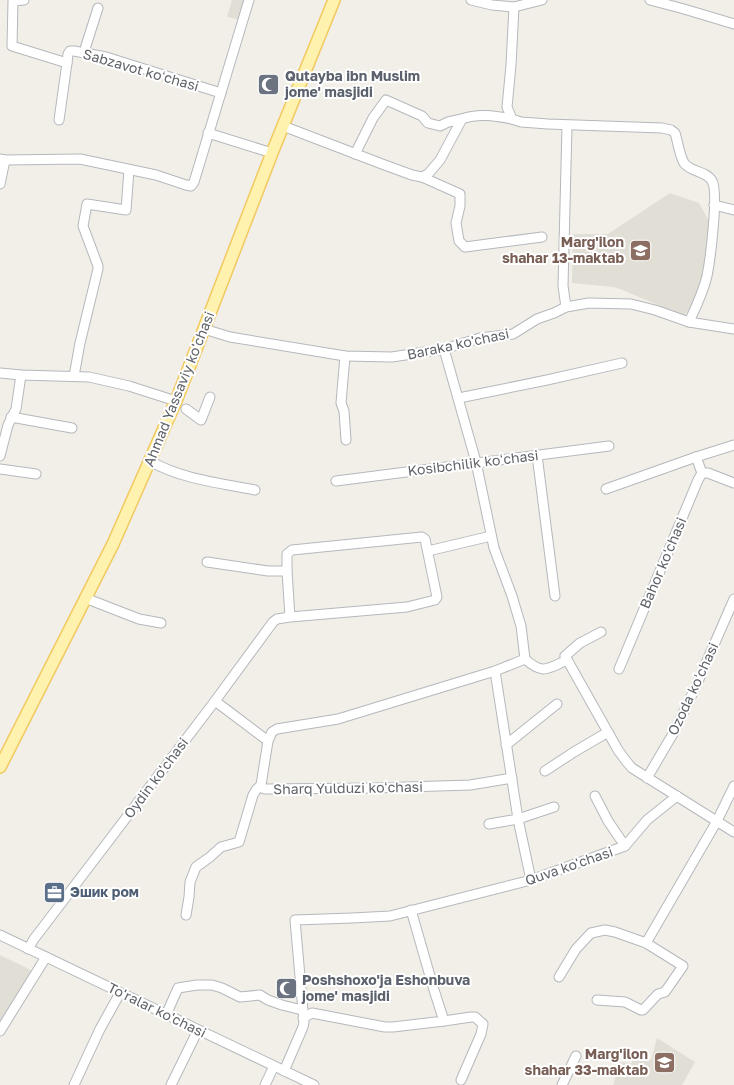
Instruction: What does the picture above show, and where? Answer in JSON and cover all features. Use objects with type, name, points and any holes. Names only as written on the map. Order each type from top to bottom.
[{"type":"main road","name":"Ahmad Yassaviy ko'chasi","points":[[0,767],[113,544],[150,461],[176,401],[272,153],[334,0]]},
{"type":"street","points":[[24,0],[13,1],[12,46],[66,63]]},
{"type":"street","points":[[0,184],[2,160],[80,159],[156,175],[191,186],[194,182],[249,0]]},
{"type":"street","points":[[471,0],[492,5],[514,7],[537,1]]},
{"type":"street","points":[[650,0],[734,24]]},
{"type":"street","points":[[512,119],[507,107],[514,7]]},
{"type":"street","points":[[84,52],[98,8]]},
{"type":"street","name":"Sabzavot koʻchasi","points":[[58,120],[66,63],[70,51],[106,57],[221,93]]},
{"type":"street","points":[[355,154],[373,118],[386,100],[422,116],[428,123],[440,126],[472,115],[490,115],[521,122],[567,126],[662,128],[671,130],[675,133],[684,163],[707,176],[712,181],[714,188],[712,240],[707,276],[699,302],[689,322]]},
{"type":"street","points":[[422,177],[428,174],[440,160],[462,119]]},
{"type":"street","points":[[283,126],[412,175],[422,177],[460,194],[460,206],[456,223],[459,240],[465,247],[542,237]]},
{"type":"street","points":[[566,307],[563,286],[567,126]]},
{"type":"street","points":[[208,133],[272,153]]},
{"type":"street","points":[[74,376],[98,269],[83,226],[87,204],[126,210],[129,170]]},
{"type":"street","points":[[714,205],[734,210]]},
{"type":"street","name":"Baraka ko'chasi","points":[[204,329],[230,337],[345,356],[392,357],[444,349],[480,338],[513,334],[537,319],[566,307],[589,303],[631,304],[689,322],[734,329]]},
{"type":"street","points":[[444,349],[476,462],[490,536],[521,626],[525,659],[538,669],[546,670],[567,660]]},
{"type":"street","points":[[345,356],[341,403],[344,411],[346,440]]},
{"type":"street","points":[[459,398],[622,363]]},
{"type":"street","points":[[0,372],[21,375],[89,377],[129,386],[176,401]]},
{"type":"street","points":[[0,456],[16,409],[21,375]]},
{"type":"street","points":[[186,409],[201,420],[210,397]]},
{"type":"street","points":[[12,418],[72,428]]},
{"type":"street","points":[[606,489],[734,445]]},
{"type":"street","name":"Kosibchilik koʻchasi","points":[[336,481],[609,446]]},
{"type":"street","points":[[537,455],[555,596]]},
{"type":"street","points":[[696,457],[702,473],[708,473],[734,483]]},
{"type":"street","points":[[150,461],[161,467],[195,478],[255,490]]},
{"type":"street","points":[[0,469],[36,474]]},
{"type":"street","name":"Bahor ko'chasi","points":[[619,669],[702,473]]},
{"type":"street","points":[[290,617],[287,554],[292,550],[422,537],[425,538],[428,550],[490,536]]},
{"type":"street","name":"Oydin ko'chasi","points":[[28,949],[273,622],[277,619],[290,617],[407,606],[435,600],[437,597],[428,550]]},
{"type":"street","points":[[207,562],[268,571],[287,571]]},
{"type":"street","points":[[86,598],[139,618],[161,623]]},
{"type":"street","name":"Ozoda koʻchasi","points":[[647,778],[674,732],[734,599]]},
{"type":"street","points":[[600,632],[565,654],[626,761],[632,768],[647,778],[734,832]]},
{"type":"street","points":[[215,701],[268,741],[272,732],[277,729],[338,719],[495,672],[525,659]]},
{"type":"street","points":[[495,672],[518,819],[531,880]]},
{"type":"street","points":[[506,744],[557,704]]},
{"type":"street","points":[[544,771],[608,732]]},
{"type":"street","name":"Sharq Yulduzi koʻchasi","points":[[268,741],[261,785],[265,789],[470,785],[512,778]]},
{"type":"street","points":[[186,915],[190,897],[190,882],[196,867],[210,858],[221,847],[239,842],[253,795],[261,785]]},
{"type":"street","points":[[646,942],[717,821],[734,786]]},
{"type":"street","points":[[595,796],[608,821],[625,846]]},
{"type":"street","name":"Quva ko'chasi","points":[[302,1014],[294,920],[390,916],[531,880],[625,846],[647,820],[677,796]]},
{"type":"street","points":[[489,824],[518,819],[554,806]]},
{"type":"street","points":[[411,910],[444,1021]]},
{"type":"street","points":[[559,977],[576,949],[591,933],[605,930],[646,942],[683,966],[665,992],[658,994],[640,1010],[625,1002],[597,1000]]},
{"type":"street","name":"To'ralar ko'chasi","points":[[0,935],[314,1085]]},
{"type":"street","points":[[0,1031],[46,957]]},
{"type":"street","points":[[166,1015],[178,988],[212,985],[240,998],[260,995],[302,1014],[312,1013],[393,1027],[475,1017],[482,1024],[481,1034],[461,1080]]},
{"type":"street","points":[[74,1085],[100,1029],[120,993]]},
{"type":"street","points":[[284,1071],[303,1027],[302,1014]]},
{"type":"street","points":[[171,1085],[198,1030]]},
{"type":"street","points":[[562,1085],[576,1056]]},
{"type":"street","points":[[265,1085],[274,1066]]},
{"type":"shaded area","points":[[232,0],[246,0],[241,20],[227,17]]},
{"type":"shaded area","name":"Marg'ilon shahar 13-maktab","points":[[670,193],[699,203],[709,221],[705,266],[698,291],[684,316],[620,289],[572,283],[573,234],[608,234]]},
{"type":"shaded area","points":[[0,955],[33,971],[0,1023]]},
{"type":"shaded area","name":"Marg'ilon shahar 33-maktab","points":[[657,1038],[695,1062],[682,1085],[613,1085],[618,1070],[618,1062],[632,1063],[632,1059],[643,1058],[651,1060]]},
{"type":"place","name":"Qutayba ibn Muslim jome' masjidi","points":[[269,84]]},
{"type":"place","name":"Marg'ilon shahar 13-maktab","points":[[640,250]]},
{"type":"place","name":"Эшик ром","points":[[54,892]]},
{"type":"place","name":"Poshshoxo'ja Eshonbuva jome' masjidi","points":[[286,988]]},
{"type":"place","name":"Marg'ilon shahar 33-maktab","points":[[664,1062]]}]
